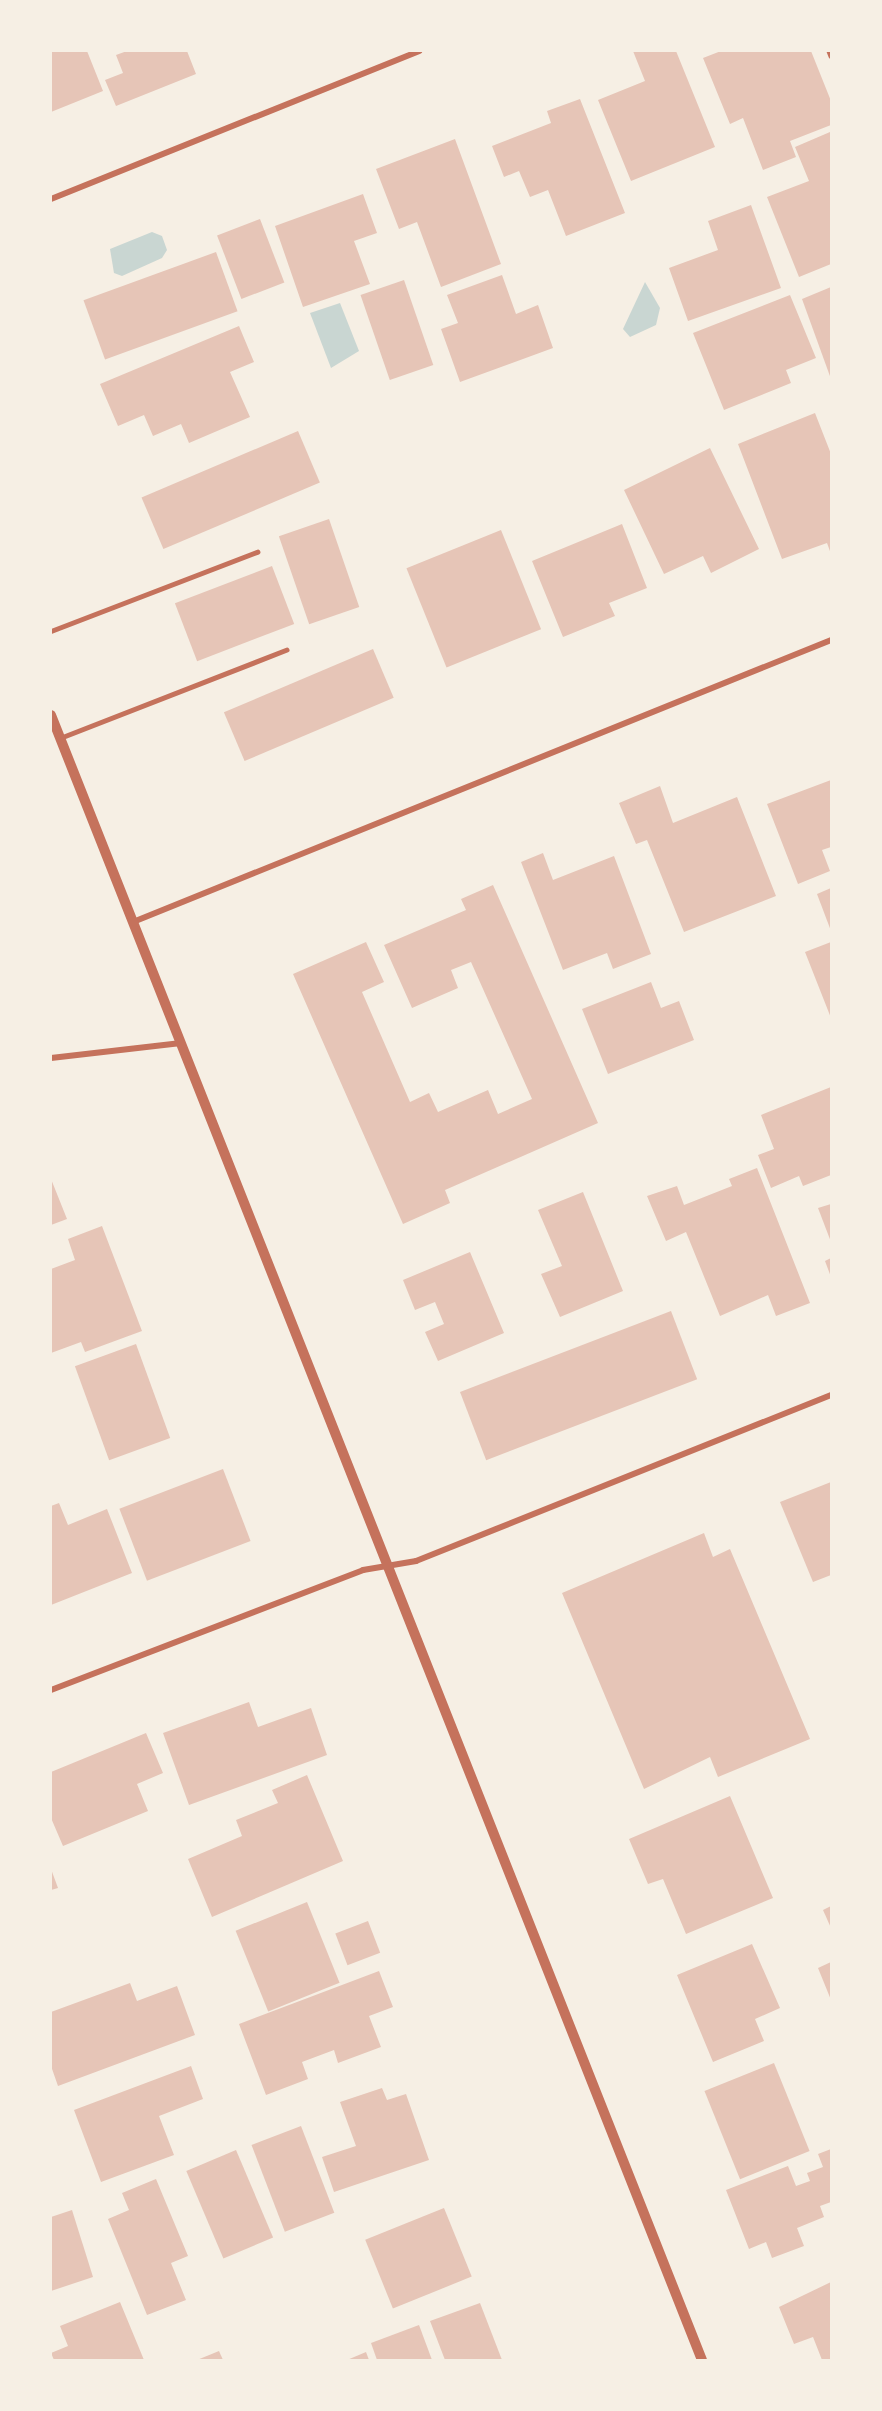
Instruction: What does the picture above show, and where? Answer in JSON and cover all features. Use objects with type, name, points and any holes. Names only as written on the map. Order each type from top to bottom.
[{"type":"street","points":[[51,199],[419,51]]},
{"type":"street","points":[[133,922],[831,640]]},
{"type":"street","points":[[51,714],[390,1565],[702,2360]]},
{"type":"street","points":[[51,1058],[181,1043]]},
{"type":"street","points":[[51,1690],[363,1570],[416,1561],[831,1395]]},
{"type":"lane","points":[[829,51],[831,56]]},
{"type":"lane","points":[[51,631],[257,552]]},
{"type":"lane","points":[[60,738],[286,650]]},
{"type":"shaded area","points":[[152,232],[162,236],[167,250],[162,258],[122,276],[114,273],[110,249]]},
{"type":"shaded area","points":[[645,282],[660,308],[656,325],[630,337],[623,329]]},
{"type":"shaded area","points":[[340,303],[359,351],[331,368],[310,313]]},
{"type":"building","points":[[51,51],[87,51],[103,91],[51,112]]},
{"type":"building","points":[[127,51],[187,51],[196,74],[116,106],[105,80],[123,73],[116,55]]},
{"type":"building","points":[[633,51],[676,51],[715,147],[631,181],[598,100],[645,81]]},
{"type":"building","points":[[721,51],[811,51],[831,101],[831,125],[790,141],[796,157],[763,170],[743,118],[730,124],[703,58]]},
{"type":"building","points":[[580,99],[625,213],[566,236],[548,190],[530,197],[519,171],[504,177],[492,146],[551,123],[547,111]]},
{"type":"building","points":[[830,132],[831,264],[799,277],[767,197],[809,181],[795,147]]},
{"type":"building","points":[[455,139],[501,264],[441,287],[417,222],[399,229],[376,169]]},
{"type":"building","points":[[363,194],[377,233],[354,241],[370,284],[303,307],[275,226]]},
{"type":"building","points":[[751,205],[781,288],[688,321],[669,268],[718,250],[708,221]]},
{"type":"building","points":[[260,219],[284,282],[241,299],[217,235]]},
{"type":"building","points":[[216,252],[238,311],[105,359],[84,300]]},
{"type":"building","points":[[502,275],[516,314],[538,305],[553,348],[460,382],[441,329],[458,323],[447,295]]},
{"type":"building","points":[[404,280],[433,365],[390,380],[361,295]]},
{"type":"building","points":[[831,287],[831,379],[802,299]]},
{"type":"building","points":[[790,295],[816,358],[786,370],[791,383],[724,410],[693,333]]},
{"type":"building","points":[[239,326],[254,362],[230,372],[250,417],[189,443],[181,424],[153,436],[144,415],[118,426],[100,384]]},
{"type":"building","points":[[815,413],[831,454],[831,554],[827,543],[782,559],[738,444]]},
{"type":"building","points":[[298,431],[320,483],[163,549],[142,497]]},
{"type":"building","points":[[710,448],[759,549],[711,573],[703,556],[664,574],[624,490]]},
{"type":"building","points":[[329,519],[359,607],[309,624],[279,536]]},
{"type":"building","points":[[622,524],[647,588],[609,603],[615,616],[563,637],[532,561]]},
{"type":"building","points":[[501,530],[541,629],[447,667],[406,568]]},
{"type":"building","points":[[272,566],[294,624],[197,661],[175,603]]},
{"type":"building","points":[[373,649],[394,698],[245,761],[224,712]]},
{"type":"building","points":[[831,780],[831,847],[822,850],[830,871],[798,884],[767,804]]},
{"type":"building","points":[[660,786],[673,823],[737,797],[776,896],[684,932],[647,840],[636,844],[619,803]]},
{"type":"building","points":[[543,853],[553,880],[614,856],[651,954],[613,969],[607,953],[563,970],[521,862]]},
{"type":"building","points":[[493,885],[598,1123],[445,1190],[450,1203],[403,1224],[293,974],[366,942],[384,982],[362,992],[410,1102],[429,1093],[438,1112],[488,1090],[498,1114],[532,1099],[471,962],[451,970],[458,988],[412,1008],[384,945],[466,910],[461,899]]},
{"type":"building","points":[[831,888],[831,931],[817,894]]},
{"type":"building","points":[[831,942],[831,1018],[805,952]]},
{"type":"building","points":[[651,982],[661,1008],[679,1001],[694,1040],[608,1074],[582,1009]]},
{"type":"building","points":[[831,1087],[831,1175],[803,1186],[799,1176],[771,1188],[758,1155],[774,1149],[761,1115]]},
{"type":"building","points":[[757,1168],[810,1303],[776,1316],[768,1295],[720,1316],[686,1232],[666,1241],[647,1196],[677,1186],[684,1205],[732,1186],[729,1179]]},
{"type":"building","points":[[51,1179],[67,1219],[51,1225]]},
{"type":"building","points":[[583,1192],[623,1291],[560,1317],[541,1274],[562,1266],[538,1210]]},
{"type":"building","points":[[831,1204],[831,1242],[818,1208]]},
{"type":"building","points":[[102,1226],[142,1331],[85,1352],[81,1342],[51,1353],[51,1269],[75,1260],[68,1239]]},
{"type":"building","points":[[470,1252],[504,1333],[438,1361],[425,1332],[444,1324],[435,1302],[415,1310],[403,1280]]},
{"type":"building","points":[[831,1258],[831,1277],[825,1261]]},
{"type":"building","points":[[671,1311],[697,1379],[486,1460],[460,1392]]},
{"type":"building","points":[[136,1344],[170,1438],[109,1460],[75,1366]]},
{"type":"building","points":[[223,1469],[251,1541],[147,1581],[119,1509]]},
{"type":"building","points":[[831,1482],[831,1575],[813,1582],[780,1502]]},
{"type":"building","points":[[59,1503],[68,1525],[107,1509],[132,1573],[51,1605],[51,1506]]},
{"type":"building","points":[[704,1533],[713,1557],[730,1549],[810,1739],[718,1777],[710,1757],[644,1789],[562,1593]]},
{"type":"building","points":[[249,1702],[258,1727],[311,1708],[327,1755],[189,1805],[163,1733]]},
{"type":"building","points":[[146,1733],[163,1773],[137,1784],[148,1811],[63,1846],[51,1818],[51,1772]]},
{"type":"building","points":[[307,1775],[343,1861],[212,1917],[188,1859],[242,1836],[236,1820],[278,1803],[272,1790]]},
{"type":"building","points":[[730,1796],[773,1898],[686,1934],[663,1879],[648,1884],[629,1839]]},
{"type":"building","points":[[51,1869],[58,1888],[51,1890]]},
{"type":"building","points":[[307,1902],[340,1983],[268,2012],[236,1931]]},
{"type":"building","points":[[831,1906],[831,1928],[823,1910]]},
{"type":"building","points":[[368,1921],[380,1953],[348,1965],[335,1934]]},
{"type":"building","points":[[752,1944],[780,2008],[755,2019],[764,2041],[713,2062],[677,1975]]},
{"type":"building","points":[[831,1962],[831,2000],[818,1968]]},
{"type":"building","points":[[379,1971],[393,2007],[369,2016],[381,2047],[338,2063],[334,2050],[302,2062],[308,2079],[266,2095],[239,2024]]},
{"type":"building","points":[[130,1983],[137,2001],[177,1986],[195,2035],[58,2086],[51,2066],[51,2012]]},
{"type":"building","points":[[774,2063],[810,2151],[740,2179],[704,2091]]},
{"type":"building","points":[[191,2066],[203,2099],[159,2116],[174,2155],[101,2182],[74,2110]]},
{"type":"building","points":[[382,2088],[387,2100],[406,2094],[429,2160],[334,2192],[322,2157],[356,2146],[340,2102]]},
{"type":"building","points":[[301,2126],[334,2213],[285,2232],[252,2145]]},
{"type":"building","points":[[831,2149],[831,2202],[820,2206],[824,2217],[797,2228],[804,2246],[772,2258],[766,2242],[749,2249],[726,2190],[788,2166],[796,2186],[810,2181],[807,2173],[823,2167],[818,2154]]},
{"type":"building","points":[[236,2150],[273,2237],[223,2259],[186,2171]]},
{"type":"building","points":[[156,2179],[188,2256],[171,2263],[186,2300],[147,2315],[108,2219],[129,2210],[122,2193]]},
{"type":"building","points":[[444,2208],[472,2277],[393,2308],[365,2240]]},
{"type":"building","points":[[72,2210],[93,2277],[51,2291],[51,2217]]},
{"type":"building","points":[[831,2282],[831,2360],[822,2360],[813,2337],[794,2344],[779,2307]]},
{"type":"building","points":[[120,2302],[144,2360],[54,2360],[51,2353],[68,2346],[60,2326]]},
{"type":"building","points":[[480,2303],[502,2360],[445,2360],[430,2321]]},
{"type":"building","points":[[419,2325],[432,2360],[377,2360],[371,2343]]},
{"type":"building","points":[[219,2351],[223,2360],[197,2360]]},
{"type":"building","points":[[366,2352],[369,2360],[347,2360]]}]
